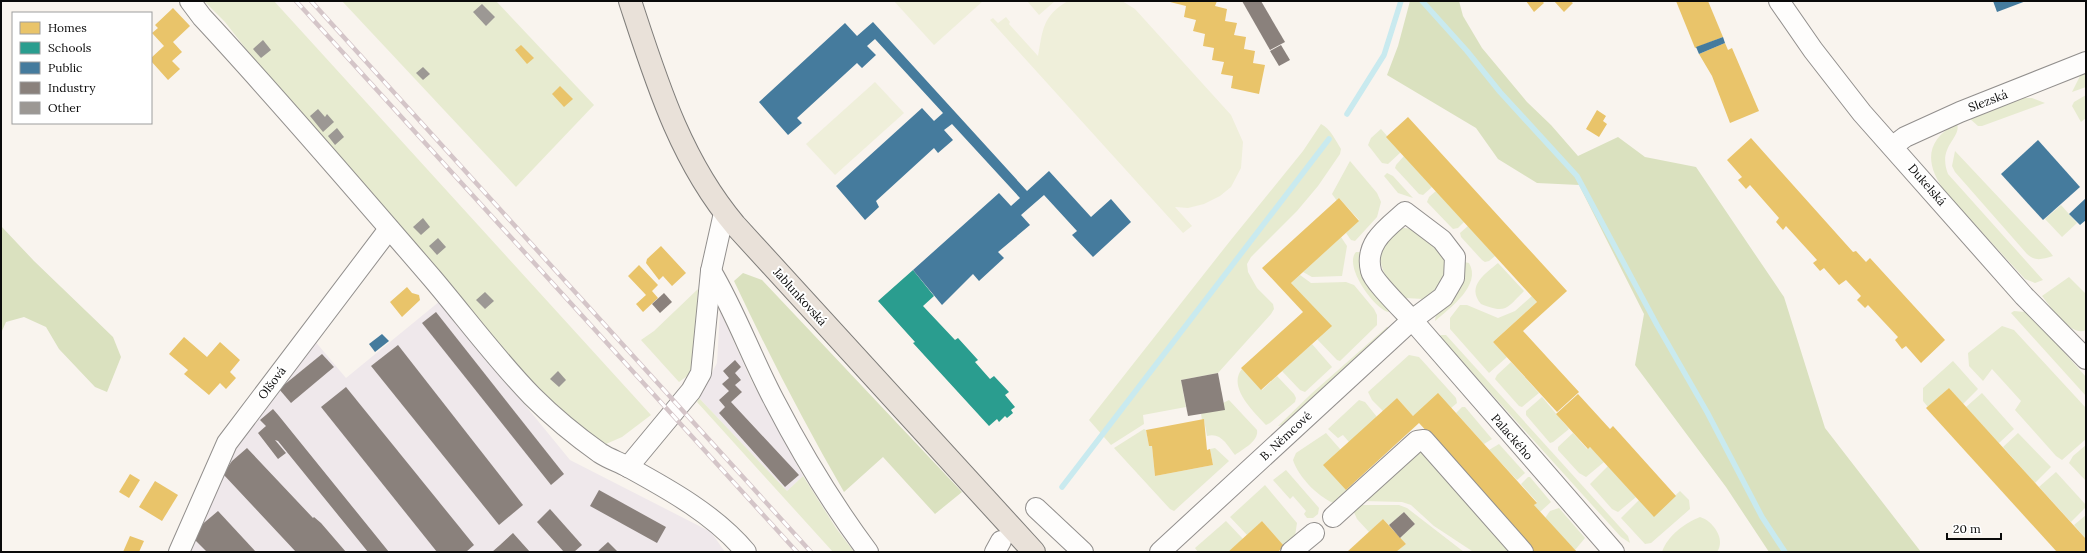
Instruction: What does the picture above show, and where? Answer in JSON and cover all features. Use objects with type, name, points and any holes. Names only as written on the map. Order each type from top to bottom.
[{"type":"main road","name":"Jablunkovská","points":[[630,1],[663,101],[696,170],[724,213],[1034,552]]},
{"type":"street","points":[[190,1],[202,17],[293,117],[482,340],[532,395],[568,429],[596,450],[712,518],[736,539],[746,552]]},
{"type":"street","name":"Dukelská","points":[[1779,1],[1812,50],[1862,113],[1893,146],[2024,296],[2080,352]]},
{"type":"street","name":"Slezská","points":[[1893,146],[1905,137],[1953,115],[2086,62]]},
{"type":"street","points":[[1405,212],[1442,240],[1455,257],[1454,278],[1443,297],[1412,320],[1371,272],[1369,254],[1378,236],[1405,212]]},
{"type":"street","points":[[628,468],[691,391],[701,373],[712,271],[724,213]]},
{"type":"street","name":"Olšová","points":[[179,552],[227,443],[389,229]]},
{"type":"street","points":[[712,271],[775,402],[841,516],[868,552]]},
{"type":"street","name":"B. Němcové","points":[[1160,552],[1412,320]]},
{"type":"street","name":"Palackého","points":[[1412,320],[1466,384],[1614,552]]},
{"type":"street","points":[[1333,517],[1416,441],[1424,440],[1523,552]]},
{"type":"street","points":[[1036,508],[1083,552]]},
{"type":"street","points":[[1291,552],[1314,533]]},
{"type":"shaded area","points":[[440,301],[570,460],[711,532],[725,552],[186,552],[230,444],[314,340],[346,378]]},
{"type":"shaded area","points":[[720,311],[751,380],[803,476],[787,491],[699,398],[717,363]]},
{"type":"green space","points":[[204,1],[274,1],[651,415],[622,437],[606,444],[566,416],[522,379],[461,303],[429,260],[402,235],[268,77],[225,22]]},
{"type":"green space","points":[[342,1],[496,1],[594,105],[516,187]]},
{"type":"green space","points":[[894,1],[983,1],[934,45]]},
{"type":"green space","points":[[1027,1],[1055,1],[1039,15]]},
{"type":"green space","points":[[1068,1],[1122,1],[1135,9],[1231,115],[1243,142],[1241,168],[1231,187],[1220,196],[1204,204],[1188,208],[1175,207],[1192,226],[1183,233],[990,20],[993,18],[998,23],[1006,17],[1010,22],[1009,24],[1038,56],[1043,31],[1048,18],[1053,12]]},
{"type":"green space","points":[[1410,1],[1459,1],[1463,16],[1482,48],[1527,102],[1551,125],[1578,156],[1618,137],[1645,157],[1696,167],[1784,297],[1825,428],[1921,552],[1769,552],[1726,487],[1635,365],[1644,314],[1579,185],[1537,183],[1498,159],[1476,128],[1387,75],[1398,46]]},
{"type":"green space","points":[[2086,73],[2086,87],[2072,92],[2080,76]]},
{"type":"green space","points":[[875,82],[904,113],[835,175],[806,144]]},
{"type":"green space","points":[[2086,95],[2086,118],[2081,122],[2072,106],[2074,102]]},
{"type":"green space","points":[[2022,98],[2032,98],[2045,103],[1982,126],[1978,126],[1969,118]]},
{"type":"green space","points":[[1957,123],[1958,129],[1947,149],[1945,156],[1945,164],[1948,174],[2043,280],[2035,283],[2025,279],[1946,193],[1939,183],[1934,173],[1932,163],[1931,154],[1933,146],[1946,130]]},
{"type":"green space","points":[[1321,124],[1327,128],[1335,139],[1341,149],[1340,154],[1318,186],[1297,211],[1251,257],[1247,264],[1248,272],[1257,288],[1273,304],[1274,309],[1271,314],[1218,373],[1181,380],[1186,407],[1143,415],[1144,424],[1111,445],[1089,420],[1303,151]]},
{"type":"green space","points":[[1381,129],[1401,152],[1388,164],[1382,163],[1368,145],[1371,138]]},
{"type":"green space","points":[[1955,151],[2053,256],[2036,259],[2027,254],[1955,172],[1952,166]]},
{"type":"green space","points":[[1404,156],[1432,187],[1423,195],[1419,194],[1395,168]]},
{"type":"green space","points":[[1350,161],[1377,193],[1381,202],[1377,217],[1355,241],[1351,240],[1346,233],[1359,220],[1339,198],[1337,201],[1332,194]]},
{"type":"green space","points":[[1387,173],[1393,176],[1413,198],[1398,193],[1384,176]]},
{"type":"green space","points":[[1436,191],[1464,222],[1458,228],[1453,229],[1427,202],[1429,197]]},
{"type":"green space","points":[[2061,205],[2077,223],[2062,237],[2045,219]]},
{"type":"green space","points":[[1,226],[34,261],[113,337],[121,357],[107,392],[95,387],[59,349],[46,327],[24,317],[6,322],[1,333]]},
{"type":"green space","points":[[1468,226],[1495,256],[1489,261],[1485,262],[1482,260],[1461,237],[1460,233]]},
{"type":"green space","points":[[1403,228],[1412,229],[1430,239],[1442,255],[1445,265],[1445,275],[1442,284],[1423,299],[1405,298],[1389,281],[1381,262],[1381,247],[1396,231]]},
{"type":"green space","points":[[1341,237],[1347,246],[1342,276],[1312,277],[1303,272]]},
{"type":"green space","points":[[1356,252],[1360,252],[1361,269],[1390,311],[1389,312],[1376,304],[1357,277],[1353,259]]},
{"type":"green space","points":[[1464,262],[1469,263],[1472,271],[1468,288],[1456,303],[1435,321],[1440,308],[1451,298],[1461,284],[1464,274]]},
{"type":"green space","points":[[1498,263],[1524,291],[1509,306],[1501,309],[1496,309],[1481,304],[1477,298],[1476,292],[1476,286],[1479,281]]},
{"type":"green space","points":[[743,273],[762,280],[962,492],[935,514],[883,457],[844,492],[787,388],[734,281]]},
{"type":"green space","points":[[1300,275],[1311,283],[1346,282],[1354,285],[1374,309],[1377,315],[1377,325],[1340,361],[1337,360],[1317,339],[1331,326],[1291,283]]},
{"type":"green space","points":[[2069,277],[2086,294],[2086,330],[2080,331],[2074,329],[2061,320],[2042,296]]},
{"type":"green space","points":[[698,289],[694,371],[679,382],[641,340],[654,331]]},
{"type":"green space","points":[[1532,296],[1537,302],[1493,342],[1507,357],[1489,373],[1450,329],[1450,318],[1460,305],[1467,305],[1498,318],[1515,311]]},
{"type":"green space","points":[[2014,311],[2025,312],[2033,317],[2086,377],[2086,396],[2011,313]]},
{"type":"green space","points":[[2002,326],[2014,330],[2086,408],[2086,439],[2062,460],[2056,456],[2015,410],[2021,401],[1992,369],[1983,381],[1969,366],[1968,353]]},
{"type":"green space","points":[[1387,327],[1391,327],[1288,424],[1278,426],[1311,394]]},
{"type":"green space","points":[[1446,335],[1628,536],[1630,543],[1621,537],[1439,336]]},
{"type":"green space","points":[[1312,344],[1332,367],[1305,392],[1300,390],[1282,371]]},
{"type":"green space","points":[[1409,355],[1419,357],[1456,398],[1457,403],[1451,408],[1413,416],[1397,398],[1383,411],[1372,400],[1368,392]]},
{"type":"green space","points":[[1953,361],[1978,389],[1963,404],[1949,388],[1928,407],[1923,401],[1923,388]]},
{"type":"green space","points":[[1511,362],[1539,393],[1522,407],[1519,406],[1495,379],[1497,375]]},
{"type":"green space","points":[[1242,369],[1262,390],[1277,376],[1294,394],[1296,398],[1295,402],[1266,425],[1249,406],[1240,391],[1238,376]]},
{"type":"green space","points":[[1982,393],[2014,429],[1999,443],[1966,407]]},
{"type":"green space","points":[[1542,397],[1569,429],[1550,443],[1526,415],[1526,411]]},
{"type":"green space","points":[[699,398],[787,491],[803,476],[836,528],[854,552],[833,552],[697,402]]},
{"type":"green space","points":[[1229,400],[1257,430],[1256,438],[1235,455],[1223,440],[1212,435],[1207,436],[1204,420],[1202,420],[1201,414]]},
{"type":"green space","points":[[1359,400],[1365,402],[1377,417],[1349,442],[1343,435],[1338,438],[1328,429]]},
{"type":"green space","points":[[1462,407],[1465,407],[1492,439],[1484,444],[1456,413]]},
{"type":"green space","points":[[1144,429],[1146,430],[1149,446],[1152,446],[1155,476],[1213,465],[1210,449],[1215,448],[1229,461],[1174,511],[1170,509],[1114,448]]},
{"type":"green space","points":[[1326,433],[1340,449],[1346,490],[1354,483],[1359,488],[1337,504],[1324,498],[1311,487],[1296,467],[1293,460],[1296,453]]},
{"type":"green space","points":[[1573,433],[1587,449],[1590,447],[1604,462],[1586,477],[1579,473],[1558,450],[1558,447]]},
{"type":"green space","points":[[2018,433],[2051,467],[2035,483],[2003,447]]},
{"type":"green space","points":[[1499,444],[1525,473],[1517,480],[1489,450]]},
{"type":"green space","points":[[2086,445],[2086,481],[2069,463],[2073,456]]},
{"type":"green space","points":[[1418,446],[1491,532],[1512,552],[1472,551],[1434,526],[1411,505],[1402,502],[1363,501]]},
{"type":"green space","points":[[1608,466],[1636,497],[1618,512],[1612,509],[1590,484]]},
{"type":"green space","points":[[1286,470],[1319,508],[1318,514],[1313,518],[1307,518],[1304,514],[1306,511],[1293,496],[1290,499],[1273,480]]},
{"type":"green space","points":[[2056,472],[2086,505],[2085,508],[2071,522],[2039,487]]},
{"type":"green space","points":[[1528,477],[1530,477],[1551,502],[1540,512],[1534,505],[1537,502],[1521,484]]},
{"type":"green space","points":[[1265,485],[1297,523],[1295,536],[1284,546],[1262,521],[1247,535],[1230,517]]},
{"type":"green space","points":[[1680,491],[1689,500],[1690,509],[1651,543],[1645,544],[1621,518],[1639,500],[1654,516]]},
{"type":"green space","points":[[1361,505],[1399,505],[1407,508],[1464,552],[1396,552],[1406,544],[1400,538],[1415,524],[1404,512],[1389,525],[1383,519],[1369,532],[1357,519],[1353,510]]},
{"type":"green space","points":[[1559,508],[1585,538],[1575,550],[1545,518],[1550,511]]},
{"type":"green space","points":[[2086,515],[2086,539],[2074,525]]},
{"type":"green space","points":[[1700,517],[1709,522],[1717,531],[1720,542],[1717,552],[1662,552],[1664,546],[1672,535],[1688,523]]},
{"type":"green space","points":[[1226,521],[1243,539],[1228,552],[1198,552],[1195,548]]},
{"type":"building: Homes","points":[[1166,1],[1217,1],[1215,6],[1227,9],[1225,21],[1237,23],[1234,35],[1246,37],[1244,49],[1255,51],[1253,63],[1265,65],[1259,94],[1231,88],[1233,76],[1221,74],[1224,62],[1212,60],[1214,48],[1203,46],[1205,34],[1193,31],[1196,20],[1184,17],[1186,6]]},
{"type":"building: Homes","points":[[1526,1],[1542,1],[1544,3],[1534,12]]},
{"type":"building: Homes","points":[[1554,1],[1570,1],[1573,3],[1564,12]]},
{"type":"building: Homes","points":[[1676,1],[1708,1],[1723,37],[1695,48]]},
{"type":"building: Homes","points":[[173,8],[190,26],[173,42],[182,52],[172,61],[180,69],[168,80],[152,62],[152,57],[164,46],[152,33],[158,28],[155,25]]},
{"type":"building: Homes","points":[[1725,43],[1728,50],[1732,48],[1759,111],[1730,123],[1712,76],[1699,54]]},
{"type":"building: Homes","points":[[521,45],[534,58],[527,64],[515,50]]},
{"type":"building: Homes","points":[[560,86],[573,99],[564,107],[552,94]]},
{"type":"building: Homes","points":[[1597,110],[1606,116],[1603,121],[1607,124],[1599,137],[1586,129]]},
{"type":"building: Homes","points":[[1408,117],[1567,291],[1523,331],[1579,392],[1557,412],[1493,342],[1537,302],[1386,137]]},
{"type":"building: Homes","points":[[1751,138],[1853,252],[1856,251],[1866,262],[1870,258],[1945,340],[1921,363],[1906,346],[1902,349],[1895,340],[1898,337],[1868,305],[1865,308],[1857,300],[1861,296],[1846,280],[1839,285],[1824,268],[1820,271],[1813,263],[1817,260],[1786,226],[1783,230],[1776,222],[1779,218],[1750,185],[1746,189],[1738,180],[1742,177],[1727,160]]},
{"type":"building: Homes","points":[[1339,198],[1359,221],[1291,283],[1332,326],[1261,390],[1241,368],[1303,312],[1262,268]]},
{"type":"building: Homes","points":[[661,246],[686,273],[672,286],[663,276],[659,280],[646,263],[647,259]]},
{"type":"building: Homes","points":[[639,265],[658,285],[652,291],[658,298],[643,312],[636,304],[646,295],[628,276]]},
{"type":"building: Homes","points":[[407,287],[412,293],[419,295],[420,300],[402,317],[390,302]]},
{"type":"building: Homes","points":[[184,337],[207,357],[220,342],[240,360],[230,372],[236,378],[226,389],[220,383],[209,395],[184,374],[188,370],[169,354]]},
{"type":"building: Homes","points":[[1949,388],[2086,539],[2086,552],[2057,552],[1926,408]]},
{"type":"building: Homes","points":[[1438,393],[1537,503],[1534,505],[1577,552],[1531,552],[1479,488],[1419,423],[1346,490],[1323,465],[1397,398],[1413,416]]},
{"type":"building: Homes","points":[[1578,394],[1610,429],[1613,426],[1676,496],[1654,517],[1590,447],[1588,449],[1556,414]]},
{"type":"building: Homes","points":[[1204,419],[1207,450],[1210,449],[1213,465],[1155,476],[1152,446],[1149,446],[1146,430]]},
{"type":"building: Homes","points":[[130,474],[140,480],[129,498],[119,492]]},
{"type":"building: Homes","points":[[155,481],[178,495],[162,521],[139,507]]},
{"type":"building: Homes","points":[[1383,519],[1406,544],[1396,552],[1347,552]]},
{"type":"building: Homes","points":[[1262,521],[1284,546],[1278,552],[1228,552]]},
{"type":"building: Homes","points":[[130,536],[144,541],[139,552],[123,552]]},
{"type":"building: Schools","points":[[913,270],[934,296],[923,306],[955,340],[958,338],[978,360],[975,362],[990,379],[994,376],[1009,392],[1005,395],[1015,407],[1011,410],[1013,413],[1007,418],[1005,416],[999,422],[997,419],[989,426],[913,343],[915,342],[878,301]]},
{"type":"building: Public","points":[[1993,1],[2026,1],[1997,12]]},
{"type":"building: Public","points":[[873,22],[1027,191],[1049,171],[1091,217],[1111,199],[1131,222],[1093,257],[1072,235],[1077,231],[1044,195],[1021,215],[1030,225],[998,252],[1004,258],[979,281],[973,274],[942,305],[913,270],[999,193],[1011,206],[1020,198],[952,124],[944,130],[953,140],[938,153],[934,148],[876,201],[879,207],[865,220],[836,186],[922,108],[934,121],[943,113],[875,39],[867,46],[876,55],[862,68],[857,63],[797,118],[802,123],[788,135],[759,102],[845,23],[857,36]]},
{"type":"building: Public","points":[[1723,37],[1725,43],[1699,54],[1696,47]]},
{"type":"building: Public","points":[[2038,140],[2080,187],[2043,220],[2001,174]]},
{"type":"building: Public","points":[[2086,198],[2086,220],[2080,225],[2069,214]]},
{"type":"building: Public","points":[[382,334],[389,341],[375,352],[369,344]]},
{"type":"building: Industry","points":[[1242,1],[1261,1],[1285,42],[1270,50]]},
{"type":"building: Industry","points":[[1281,45],[1290,60],[1279,66],[1270,51]]},
{"type":"building: Industry","points":[[664,293],[672,302],[660,313],[652,304]]},
{"type":"building: Industry","points":[[436,312],[564,474],[551,485],[422,323]]},
{"type":"building: Industry","points":[[398,345],[523,505],[499,525],[371,366]]},
{"type":"building: Industry","points":[[322,354],[334,367],[291,403],[279,389]]},
{"type":"building: Industry","points":[[735,360],[741,367],[735,373],[741,380],[735,385],[742,392],[731,402],[799,475],[785,487],[719,413],[725,407],[719,400],[729,391],[722,384],[729,378],[723,371]]},
{"type":"building: Industry","points":[[1218,373],[1225,410],[1188,416],[1181,380]]},
{"type":"building: Industry","points":[[346,387],[474,545],[466,552],[437,552],[321,407]]},
{"type":"building: Industry","points":[[273,409],[389,552],[368,552],[278,441],[275,440],[286,453],[278,459],[258,433],[266,426],[260,420]]},
{"type":"building: Industry","points":[[247,448],[313,518],[314,517],[321,523],[346,552],[296,552],[223,474],[232,461]]},
{"type":"building: Industry","points":[[599,490],[666,527],[657,543],[590,506]]},
{"type":"building: Industry","points":[[550,509],[582,545],[574,552],[564,552],[537,522]]},
{"type":"building: Industry","points":[[218,511],[256,552],[207,552],[193,538],[199,527]]},
{"type":"building: Industry","points":[[1404,512],[1415,524],[1400,538],[1389,525]]},
{"type":"building: Industry","points":[[513,533],[530,552],[492,552],[500,545]]},
{"type":"building: Industry","points":[[608,542],[618,552],[597,552]]},
{"type":"building: Other","points":[[482,4],[495,17],[486,26],[473,12]]},
{"type":"building: Other","points":[[263,40],[271,50],[261,58],[253,49]]},
{"type":"building: Other","points":[[423,67],[430,74],[423,80],[416,73]]},
{"type":"building: Other","points":[[318,109],[325,117],[327,114],[334,122],[323,132],[310,116]]},
{"type":"building: Other","points":[[337,128],[344,137],[335,145],[328,136]]},
{"type":"building: Other","points":[[423,218],[430,227],[421,235],[413,227]]},
{"type":"building: Other","points":[[438,238],[446,247],[437,255],[429,246]]},
{"type":"building: Other","points":[[485,292],[494,301],[485,309],[476,300]]},
{"type":"building: Other","points":[[558,371],[566,380],[559,387],[550,379]]},
{"type":"waterway","points":[[1347,114],[1384,55],[1401,1]]},
{"type":"waterway","points":[[1422,1],[1467,51],[1500,92],[1577,176],[1657,325],[1707,412],[1762,517],[1785,552]]},
{"type":"waterway","points":[[1062,487],[1329,139]]},
{"type":"railway","points":[[296,1],[797,552]]},
{"type":"railway","points":[[311,1],[811,552]]}]
